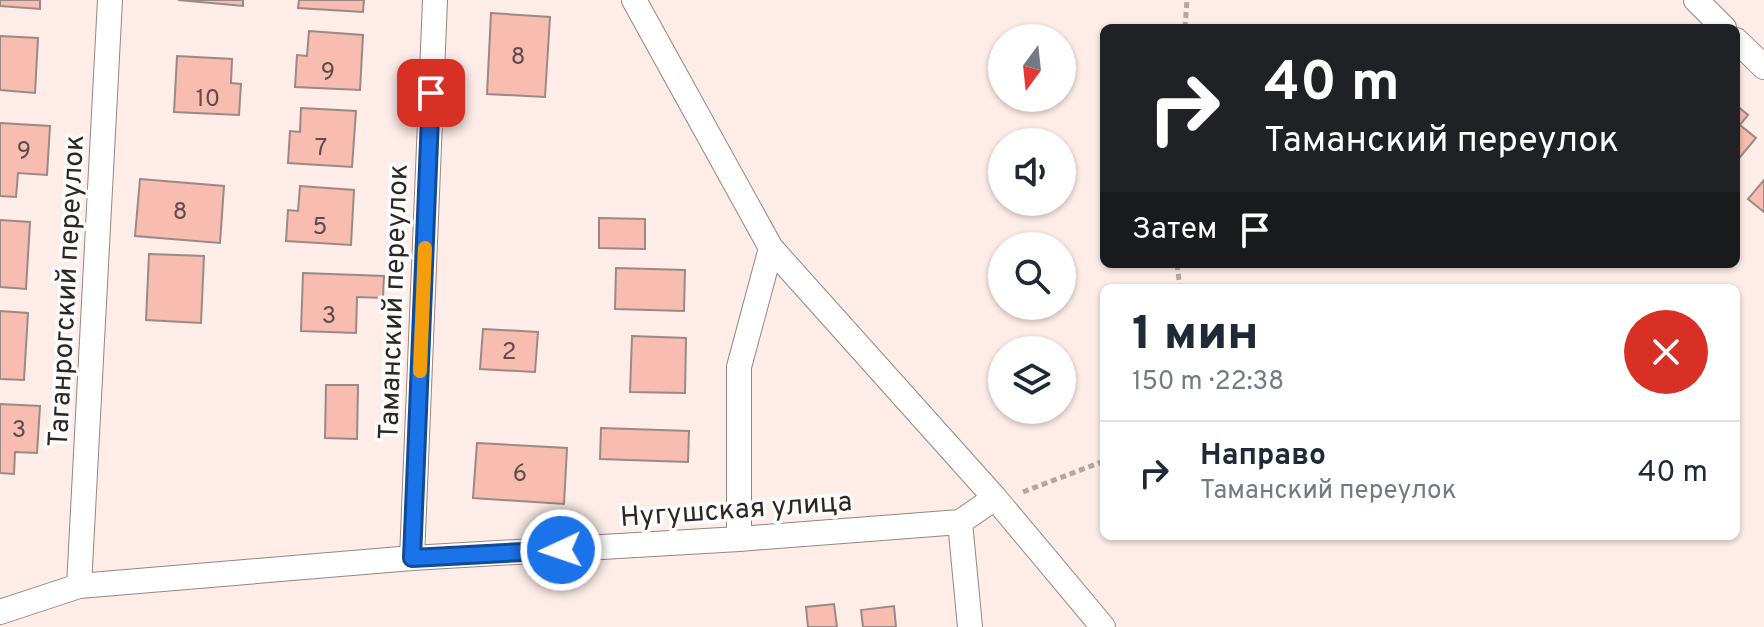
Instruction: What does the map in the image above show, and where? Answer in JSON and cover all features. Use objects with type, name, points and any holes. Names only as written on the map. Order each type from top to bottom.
[{"type":"street","name":"Таганрогский переулок","points":[[79,586],[110,0]]},
{"type":"street","name":"Таманский переулок","points":[[412,558],[435,0]]},
{"type":"street","points":[[634,0],[771,248],[995,498],[1103,627]]},
{"type":"street","points":[[1696,0],[1720,24]]},
{"type":"street","points":[[1740,44],[1764,67]]},
{"type":"street","points":[[739,539],[739,367],[771,248]]},
{"type":"street","points":[[970,627],[960,522],[995,498]]},
{"type":"street","name":"Нугушская улица","points":[[0,612],[79,586],[412,558],[739,539],[960,522]]},
{"type":"path","points":[[1185,24],[1187,0]]},
{"type":"path","points":[[995,498],[1022,492],[1100,463]]},
{"type":"building","points":[[0,0],[40,0],[40,9],[0,6]]},
{"type":"building","points":[[178,0],[243,0],[243,6]]},
{"type":"building","points":[[299,0],[364,0],[363,12],[298,8]]},
{"type":"building","points":[[491,13],[550,17],[545,97],[487,94]]},
{"type":"building","points":[[309,31],[363,35],[360,90],[295,87],[297,55],[307,56]]},
{"type":"building","points":[[0,36],[38,38],[35,93],[0,90]]},
{"type":"building","points":[[177,56],[232,59],[231,83],[241,84],[239,115],[174,112]]},
{"type":"building","points":[[301,108],[356,111],[352,167],[288,163],[290,131],[300,132]]},
{"type":"building","points":[[1740,108],[1748,115],[1740,125]]},
{"type":"building","points":[[0,123],[50,126],[47,175],[18,173],[16,197],[0,196]]},
{"type":"building","points":[[1740,125],[1756,138],[1740,157]]},
{"type":"building","points":[[140,179],[224,186],[220,243],[135,236]]},
{"type":"building","points":[[1764,180],[1764,212],[1748,199]]},
{"type":"building","points":[[300,186],[354,190],[351,245],[286,241],[288,210],[298,211]]},
{"type":"building","points":[[599,218],[645,219],[645,249],[599,248]]},
{"type":"building","points":[[0,220],[30,222],[26,289],[0,287]]},
{"type":"building","points":[[149,254],[204,256],[201,323],[146,320]]},
{"type":"building","points":[[616,268],[685,270],[684,311],[615,309]]},
{"type":"building","points":[[303,273],[384,276],[383,298],[357,297],[356,333],[301,331]]},
{"type":"building","points":[[0,311],[28,313],[24,380],[0,379]]},
{"type":"building","points":[[483,329],[538,332],[535,372],[480,369]]},
{"type":"building","points":[[632,336],[686,338],[685,393],[630,392]]},
{"type":"building","points":[[326,385],[358,385],[357,439],[325,438]]},
{"type":"building","points":[[0,404],[40,406],[37,453],[15,452],[14,474],[0,473]]},
{"type":"building","points":[[601,428],[689,431],[688,462],[600,459]]},
{"type":"building","points":[[477,443],[567,448],[564,504],[473,498]]},
{"type":"building","points":[[834,604],[837,627],[808,627],[806,607]]},
{"type":"building","points":[[894,606],[896,627],[863,627],[861,610]]},
{"type":"slow traffic","points":[[420,371],[425,248]]},
{"type":"route","points":[[431,93],[412,558],[561,550]]}]
